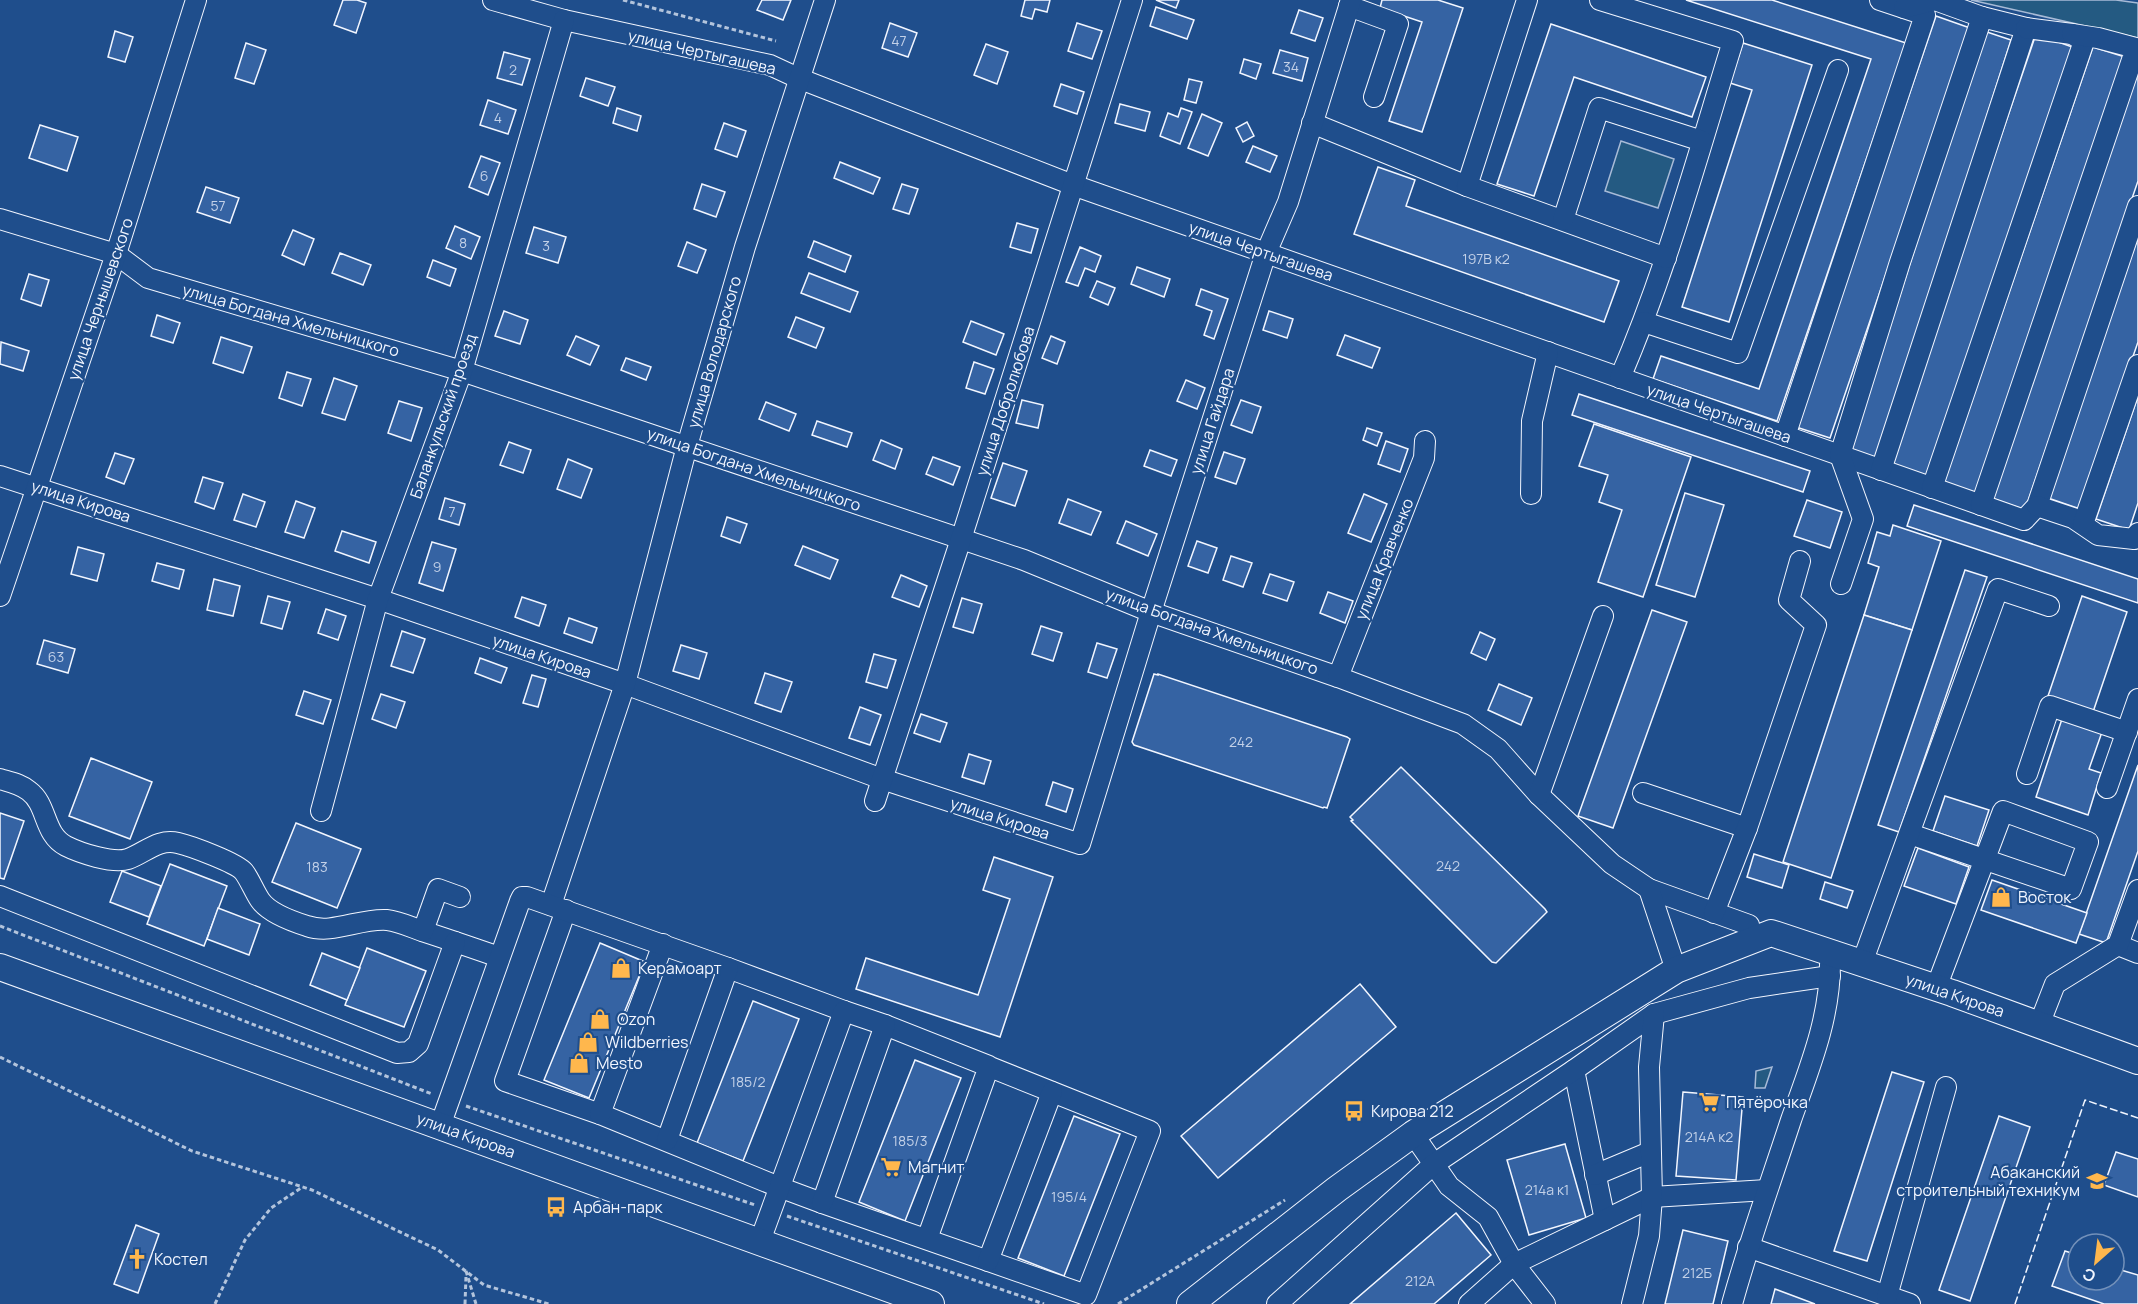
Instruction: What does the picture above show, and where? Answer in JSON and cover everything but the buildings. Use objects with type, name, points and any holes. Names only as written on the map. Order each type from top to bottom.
[{"type":"main road","name":"улица Кирова","points":[[1760,929],[1830,965],[1862,963],[2138,1061]]},
{"type":"main road","points":[[1190,1304],[1337,1189],[1413,1134],[1676,970],[1760,929]]},
{"type":"main road","name":"улица Кирова","points":[[0,967],[931,1304]]},
{"type":"street","name":"улица Чернышевского","points":[[0,596],[116,254],[196,0]]},
{"type":"street","name":"улица Чертыгашева","points":[[493,0],[564,20],[770,65],[1073,185],[1981,505],[2073,518],[2098,535],[2133,539],[2138,533]]},
{"type":"street","name":"улица Володарского","points":[[600,1114],[505,1081],[558,907],[560,878],[625,684],[687,446],[745,247],[825,0]]},
{"type":"street","name":"улица Добролюбова","points":[[875,801],[1132,0]]},
{"type":"street","points":[[1467,186],[1527,0]]},
{"type":"street","points":[[1600,0],[1733,41],[1666,258],[1644,322],[1620,378]]},
{"type":"street","points":[[1785,436],[1925,15],[1880,0]]},
{"type":"street","points":[[1904,8],[1935,0],[1982,17],[2026,28],[2098,38],[2137,48],[1981,505]]},
{"type":"street","points":[[1350,3],[1398,24],[1374,97]]},
{"type":"street","name":"улица Гайдара","points":[[1080,844],[1151,612],[1266,253],[1288,202],[1350,3]]},
{"type":"street","points":[[1841,584],[1863,519],[1840,455],[1900,262],[1982,17]]},
{"type":"street","name":"Баланкульский проезд","points":[[321,812],[378,599],[462,371],[564,20]]},
{"type":"street","points":[[1881,470],[2026,28]]},
{"type":"street","points":[[1932,488],[2084,41],[2072,34]]},
{"type":"street","points":[[1644,322],[1738,353],[1838,70]]},
{"type":"street","points":[[1563,220],[1599,108],[1702,141]]},
{"type":"street","points":[[1312,123],[1467,186],[1666,258]]},
{"type":"street","points":[[2030,513],[2138,206]]},
{"type":"street","name":"улица Богдана Хмельницкого","points":[[0,219],[116,254],[148,278],[462,371],[961,538],[1024,560],[1151,612],[1338,677],[1463,724],[1498,748],[1539,795]]},
{"type":"street","points":[[1532,494],[1532,421],[1548,352]]},
{"type":"street","points":[[2083,525],[2138,365]]},
{"type":"street","name":"улица Кравченко","points":[[1338,677],[1424,458],[1425,441]]},
{"type":"street","name":"улица Кирова","points":[[0,476],[378,599],[625,684],[882,779],[1080,844]]},
{"type":"street","points":[[1714,913],[1747,828],[1816,625],[1789,600],[1800,561]]},
{"type":"street","points":[[1862,963],[1998,589],[2049,606]]},
{"type":"street","points":[[1603,616],[1539,795],[1612,864],[1649,889],[1760,929]]},
{"type":"street","points":[[2106,788],[2138,699]]},
{"type":"street","points":[[2027,774],[2050,706],[2127,732]]},
{"type":"street","points":[[0,779],[31,792],[38,802],[47,826],[55,838],[66,846],[117,861],[128,859],[164,842],[177,842],[232,863],[243,871],[261,902],[275,913],[309,927],[328,929],[369,919],[390,920],[499,957]]},
{"type":"street","points":[[1643,793],[1747,828]]},
{"type":"street","points":[[1910,834],[1984,860],[2071,890],[2088,842],[2003,811],[1984,860],[1936,988]]},
{"type":"street","points":[[423,931],[438,889],[460,897]]},
{"type":"street","points":[[1649,889],[1676,970]]},
{"type":"street","points":[[2039,1025],[2055,984],[2118,945],[2138,890]]},
{"type":"street","points":[[0,897],[397,1053],[409,1052],[418,1044],[455,942]]},
{"type":"street","points":[[440,1126],[499,957],[522,897],[527,897],[663,944],[885,1025],[1150,1131],[1086,1295],[779,1187],[600,1114],[663,944]]},
{"type":"street","points":[[2118,945],[2138,953]]},
{"type":"street","points":[[1277,1304],[1434,1164],[1654,1014],[1830,965],[1822,1032],[1748,1247],[1732,1304]]},
{"type":"street","points":[[667,1140],[728,968]]},
{"type":"street","points":[[760,1241],[844,1011]]},
{"type":"street","points":[[1632,1304],[1649,1236],[1652,1197],[1649,1067],[1654,1014]]},
{"type":"street","points":[[822,1203],[885,1025]]},
{"type":"street","points":[[927,1239],[989,1066],[958,1054]]},
{"type":"street","points":[[1574,1070],[1605,1220]]},
{"type":"street","points":[[1887,1296],[1946,1087]]},
{"type":"street","points":[[988,1261],[1052,1092]]},
{"type":"street","points":[[1413,1134],[1449,1186],[1488,1217],[1514,1264],[1545,1304]]},
{"type":"street","points":[[1595,1175],[1650,1152]]},
{"type":"street","points":[[1469,1304],[1514,1264],[1652,1197],[1767,1190]]},
{"type":"street","points":[[1748,1247],[1910,1304]]},
{"type":"path","points":[[623,0],[776,41]]},
{"type":"path","points":[[0,926],[449,1101],[1044,1304]]},
{"type":"path","points":[[0,1057],[192,1151],[312,1190],[438,1250],[484,1285],[549,1304]]},
{"type":"path","points":[[215,1304],[244,1240],[271,1208],[302,1187]]},
{"type":"path","points":[[465,1304],[466,1271]]},
{"type":"path","points":[[466,1271],[476,1304]]},
{"type":"shaded area","points":[[1971,0],[2116,0],[2138,3],[2138,38]]},
{"type":"shaded area","points":[[1621,141],[1674,159],[1658,208],[1605,191]]},
{"type":"shaded area","points":[[1772,1067],[1765,1088],[1755,1088],[1756,1071]]},
{"type":"fence","points":[[2015,1304],[2085,1100],[2138,1118]]},
{"type":"place","name":"Восток","points":[[2001,897]]},
{"type":"place","name":"Керамоарт","points":[[621,968]]},
{"type":"place","name":"Ozon","points":[[600,1019]]},
{"type":"place","name":"Wildberries","points":[[588,1042]]},
{"type":"place","name":"Mesto","points":[[579,1063]]},
{"type":"place","name":"Пятёрочка","points":[[1709,1102]]},
{"type":"place","name":"Кирова 212","points":[[1354,1111]]},
{"type":"place","name":"Магнит","points":[[891,1167]]},
{"type":"place","name":"Абаканский строительный техникум","points":[[2097,1181]]},
{"type":"place","name":"Арбан-парк","points":[[556,1207]]},
{"type":"place","name":"Костел","points":[[137,1259]]}]
